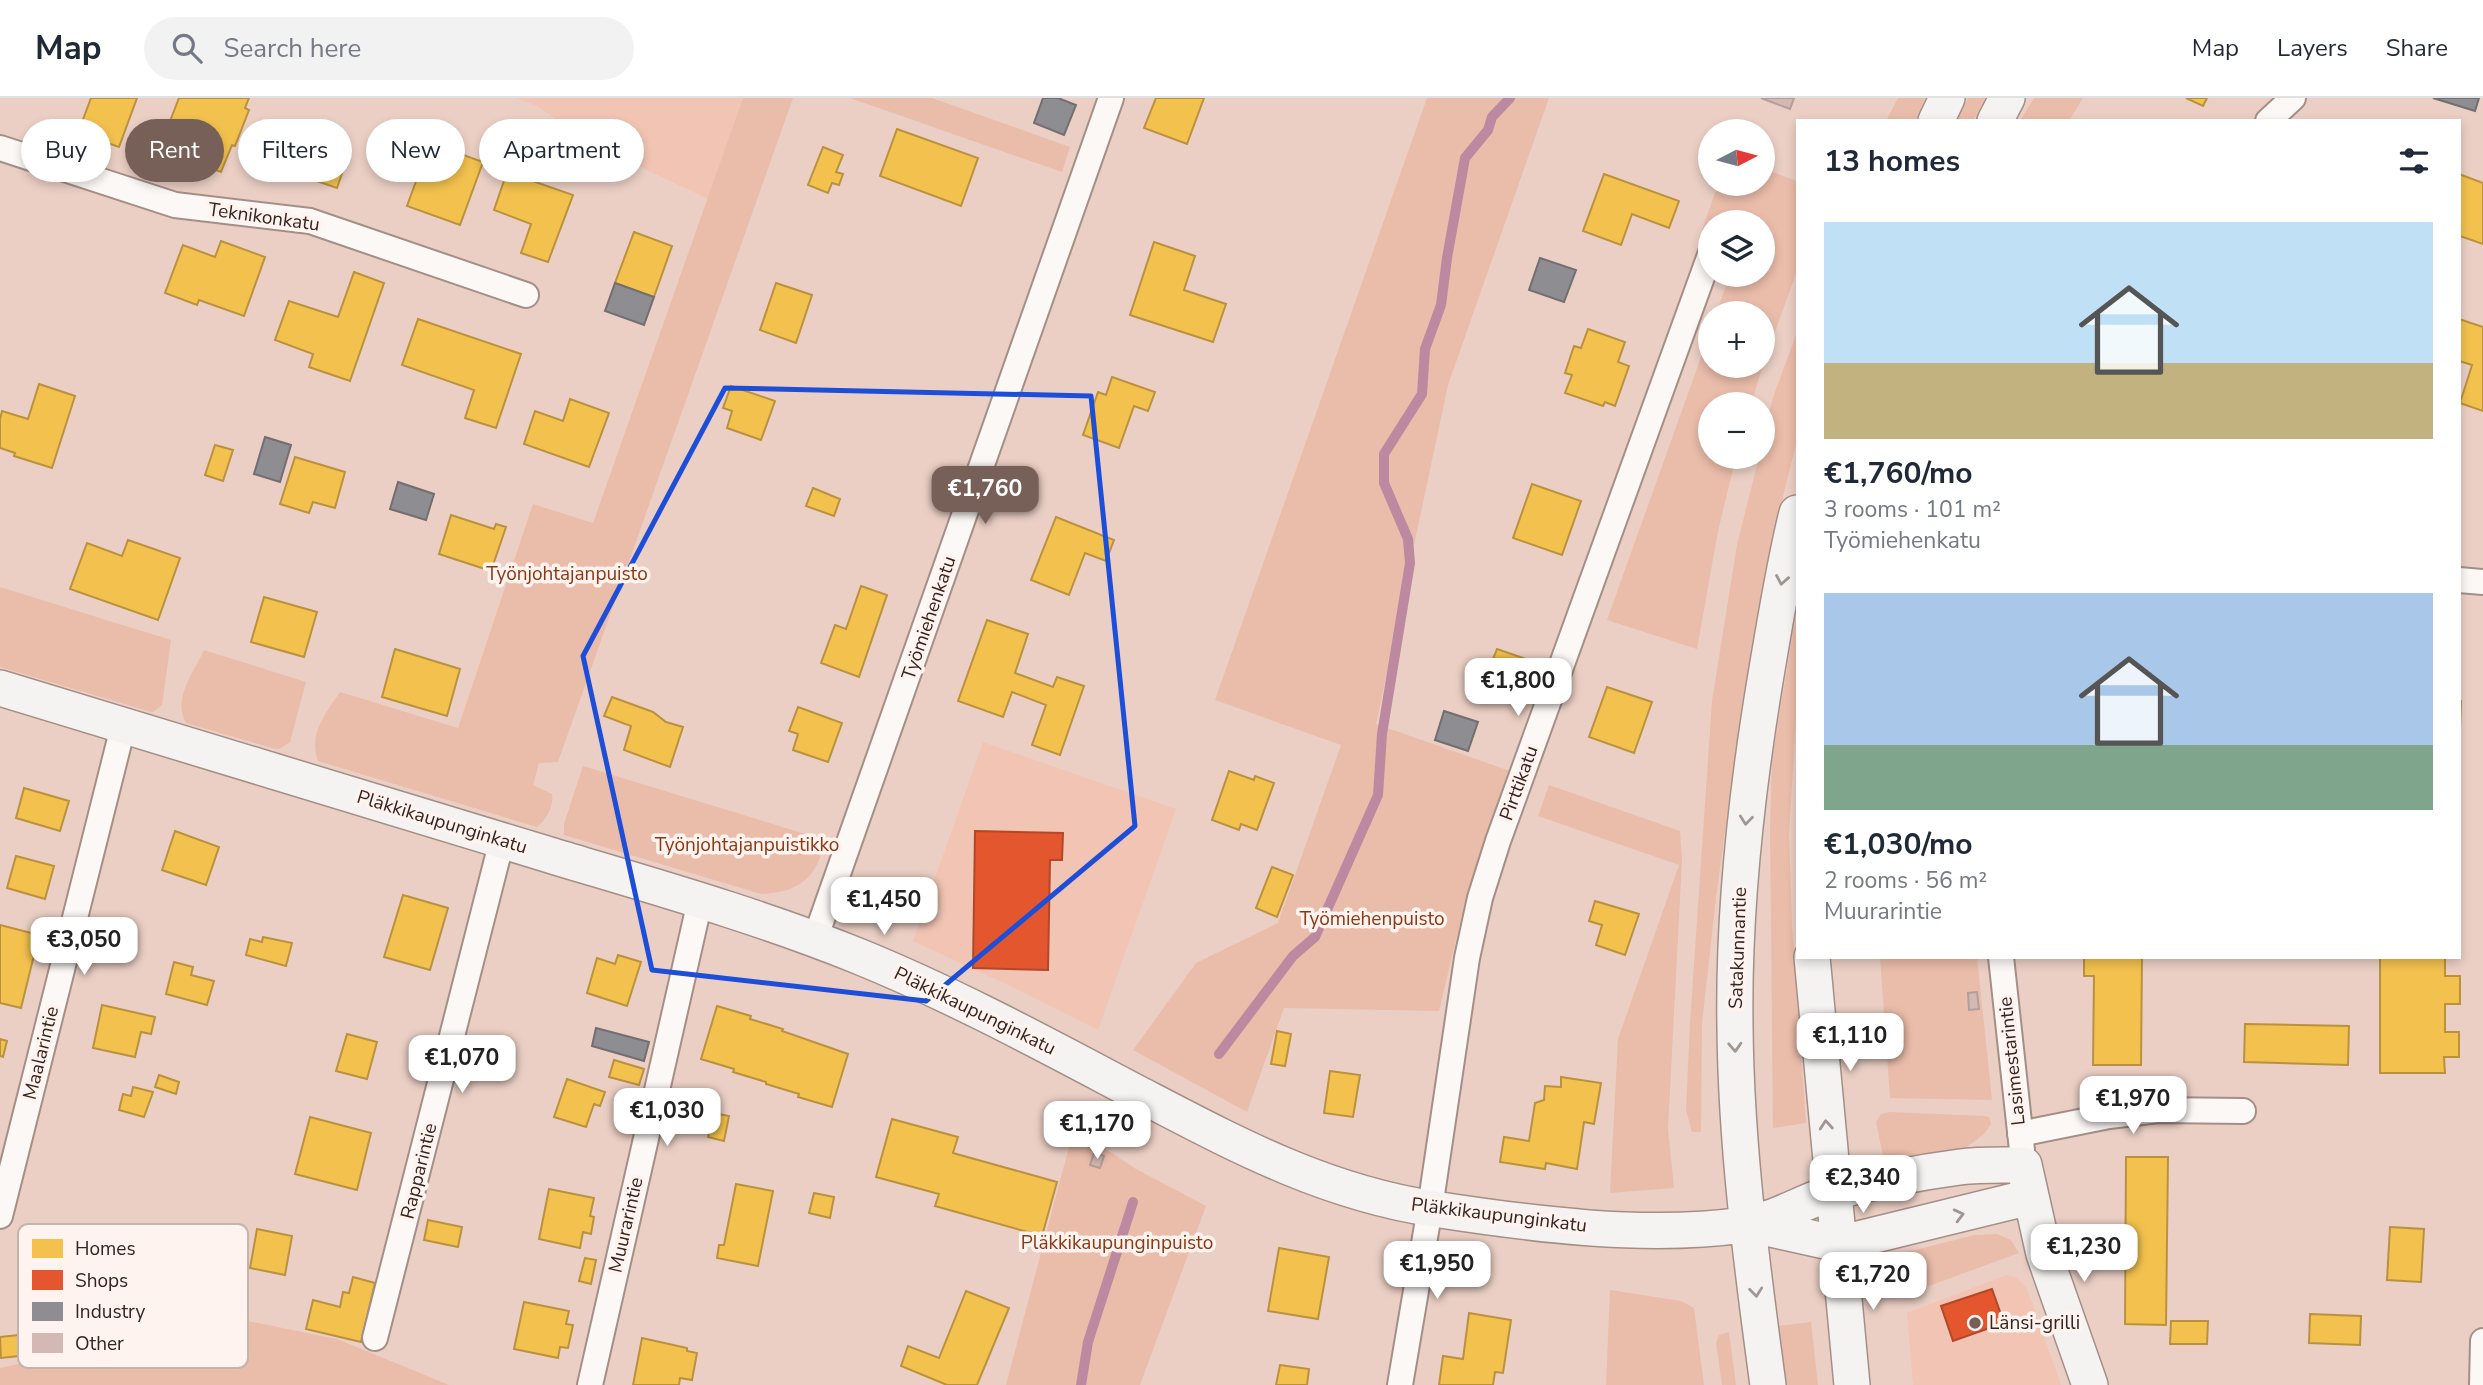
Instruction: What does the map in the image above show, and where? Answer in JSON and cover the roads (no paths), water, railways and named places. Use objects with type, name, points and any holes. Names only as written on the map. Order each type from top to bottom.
[{"type":"street","name":"Työmiehenkatu","points":[[815,939],[1111,98]]},
{"type":"street","points":[[1937,119],[1947,98]]},
{"type":"street","points":[[1996,119],[2007,98]]},
{"type":"street","points":[[2270,119],[2293,98]]},
{"type":"street","name":"Teknikonkatu","points":[[0,148],[175,205],[310,222],[526,295]]},
{"type":"street","name":"Pirttikatu","points":[[1399,1385],[1430,1208],[1463,985],[1480,898],[1498,841],[1698,287]]},
{"type":"street","name":"Satakunnantie","points":[[1768,1385],[1740,1138],[1735,1027],[1738,905],[1753,752],[1786,558],[1796,517]]},
{"type":"street","points":[[2461,580],[2483,582]]},
{"type":"street","name":"Pläkkikaupunginkatu","points":[[0,688],[502,840],[815,939],[932,990],[1056,1050],[1234,1144],[1304,1176],[1365,1194],[1430,1208],[1558,1224],[1686,1229],[1749,1224]]},
{"type":"street","name":"Maalarintie","points":[[0,1216],[123,727]]},
{"type":"street","name":"Rapparintie","points":[[375,1338],[502,840]]},
{"type":"street","name":"Muurarintie","points":[[590,1385],[700,901]]},
{"type":"street","points":[[1812,959],[1853,1385]]},
{"type":"street","name":"Lasimestarintie","points":[[2001,959],[2025,1165]]},
{"type":"street","points":[[1749,1224],[1838,1244],[2025,1165],[2109,1116],[2158,1110],[2243,1111]]},
{"type":"street","points":[[1749,1224],[1833,1192],[1963,1166],[2025,1165]]},
{"type":"street","points":[[2025,1165],[2044,1254],[2090,1385]]},
{"type":"street","points":[[2482,1385],[2483,1341]]},
{"type":"waterway","points":[[1219,1054],[1293,956],[1315,937],[1378,795],[1382,734],[1410,563],[1408,539],[1384,483],[1384,454],[1422,394],[1425,349],[1441,305],[1465,158],[1488,130],[1492,117],[1510,98]]},
{"type":"waterway","points":[[1081,1385],[1088,1342],[1133,1202]]},
{"type":"place","name":"Länsi-grilli","points":[[1975,1323]]},
{"type":"park label","name":"Työnjohtajanpuisto","points":[[567,574]]},
{"type":"park label","name":"Työnjohtajanpuistikko","points":[[747,845]]},
{"type":"park label","name":"Työmiehenpuisto","points":[[1372,919]]},
{"type":"park label","name":"Pläkkikaupunginpuisto","points":[[1117,1243]]}]
